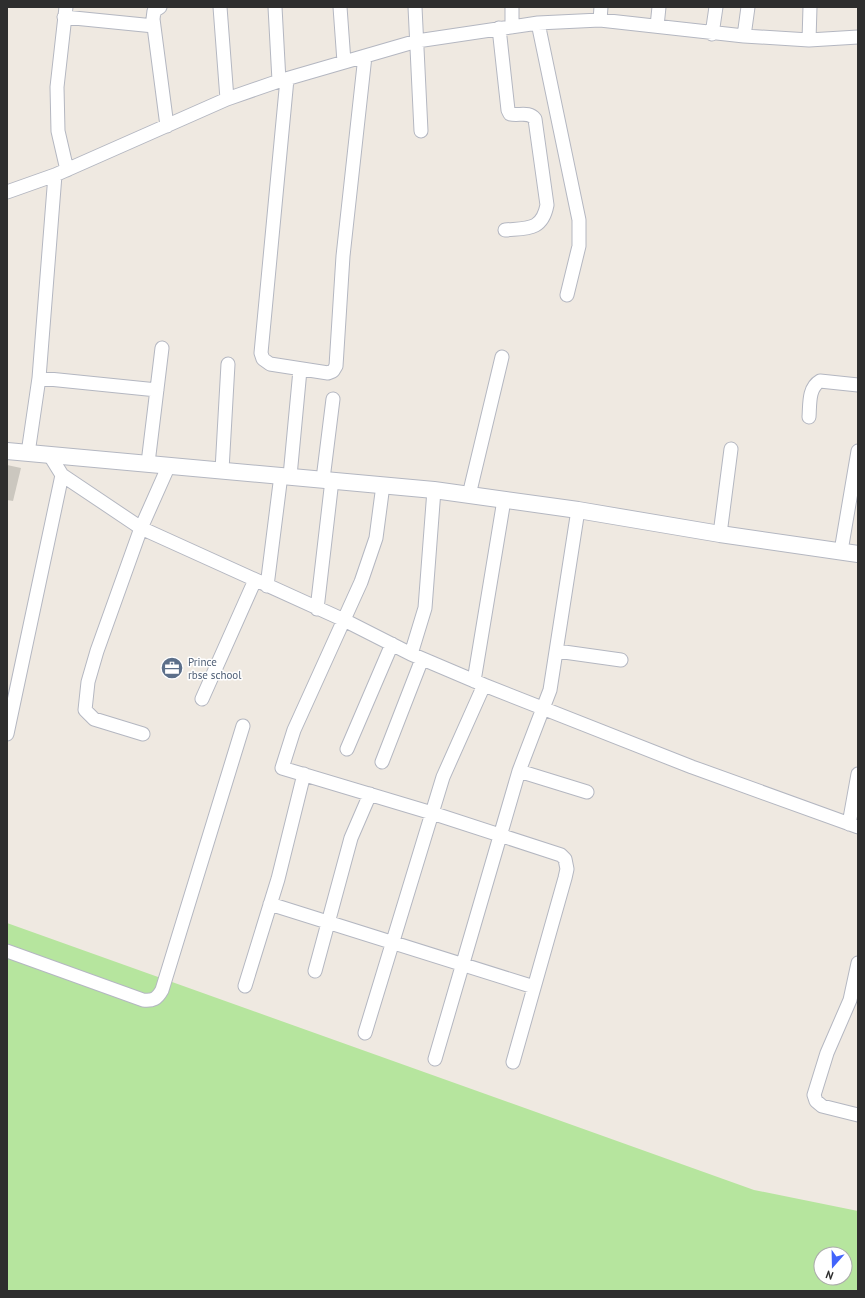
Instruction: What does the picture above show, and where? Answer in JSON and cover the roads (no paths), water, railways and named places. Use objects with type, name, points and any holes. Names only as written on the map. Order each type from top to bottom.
[{"type":"street","points":[[160,7],[154,11],[154,26],[167,126]]},
{"type":"street","points":[[220,7],[227,99]]},
{"type":"street","points":[[275,7],[283,80],[261,353],[263,359],[270,364],[300,370],[328,373],[333,371],[336,366],[343,256],[365,56]]},
{"type":"street","points":[[340,7],[344,62]]},
{"type":"street","points":[[415,7],[421,132]]},
{"type":"street","points":[[505,230],[530,228],[539,224],[545,216],[547,205],[534,119],[532,116],[510,114],[508,110],[506,28],[512,7]]},
{"type":"street","points":[[600,20],[602,7]]},
{"type":"street","points":[[657,26],[659,7]]},
{"type":"street","points":[[712,34],[716,7]]},
{"type":"street","points":[[744,36],[748,7]]},
{"type":"street","points":[[809,40],[810,7]]},
{"type":"street","points":[[28,453],[39,378],[61,173],[58,131],[58,86],[65,12],[154,26]]},
{"type":"street","points":[[7,192],[61,173],[227,99],[283,80],[417,41],[538,23],[600,20],[712,34],[809,40],[858,37]]},
{"type":"street","points":[[538,23],[579,220],[579,246],[567,295]]},
{"type":"street","points":[[148,463],[162,348]]},
{"type":"street","points":[[469,495],[502,357]]},
{"type":"street","points":[[222,470],[228,364]]},
{"type":"street","points":[[267,586],[300,370]]},
{"type":"street","points":[[39,378],[157,390]]},
{"type":"street","points":[[809,417],[812,389],[815,384],[820,381],[858,385]]},
{"type":"street","points":[[317,609],[328,480],[332,399]]},
{"type":"street","points":[[720,534],[731,449]]},
{"type":"street","points":[[7,451],[434,490],[578,510],[720,534],[858,554]]},
{"type":"street","points":[[840,551],[858,451]]},
{"type":"street","points":[[49,454],[62,475],[141,528],[344,620],[417,656],[479,683],[692,768],[854,825],[858,774]]},
{"type":"street","points":[[143,734],[94,719],[85,710],[88,682],[97,651],[141,528],[169,465]]},
{"type":"street","points":[[7,734],[12,688],[62,475]]},
{"type":"street","points":[[383,485],[376,538],[357,595],[344,620],[294,730],[282,768],[432,812],[500,834],[560,855],[567,863],[565,878],[513,1062]]},
{"type":"street","points":[[382,762],[417,656],[426,608],[434,490]]},
{"type":"street","points":[[365,1033],[432,812],[448,763],[479,683],[504,500]]},
{"type":"street","points":[[435,1059],[519,771],[550,690],[578,510]]},
{"type":"street","points":[[202,699],[255,580]]},
{"type":"street","points":[[347,749],[392,644]]},
{"type":"street","points":[[557,651],[620,660]]},
{"type":"street","points":[[7,951],[143,1000],[151,1001],[158,998],[162,990],[243,726]]},
{"type":"street","points":[[519,771],[587,792]]},
{"type":"street","points":[[245,986],[270,904],[304,774]]},
{"type":"street","points":[[315,971],[351,838],[370,794]]},
{"type":"street","points":[[270,904],[534,987]]},
{"type":"street","points":[[858,964],[850,1000],[827,1053],[814,1095],[816,1101],[822,1106],[858,1115]]},
{"type":"place","name":"Prince rbse school","points":[[172,668]]}]
